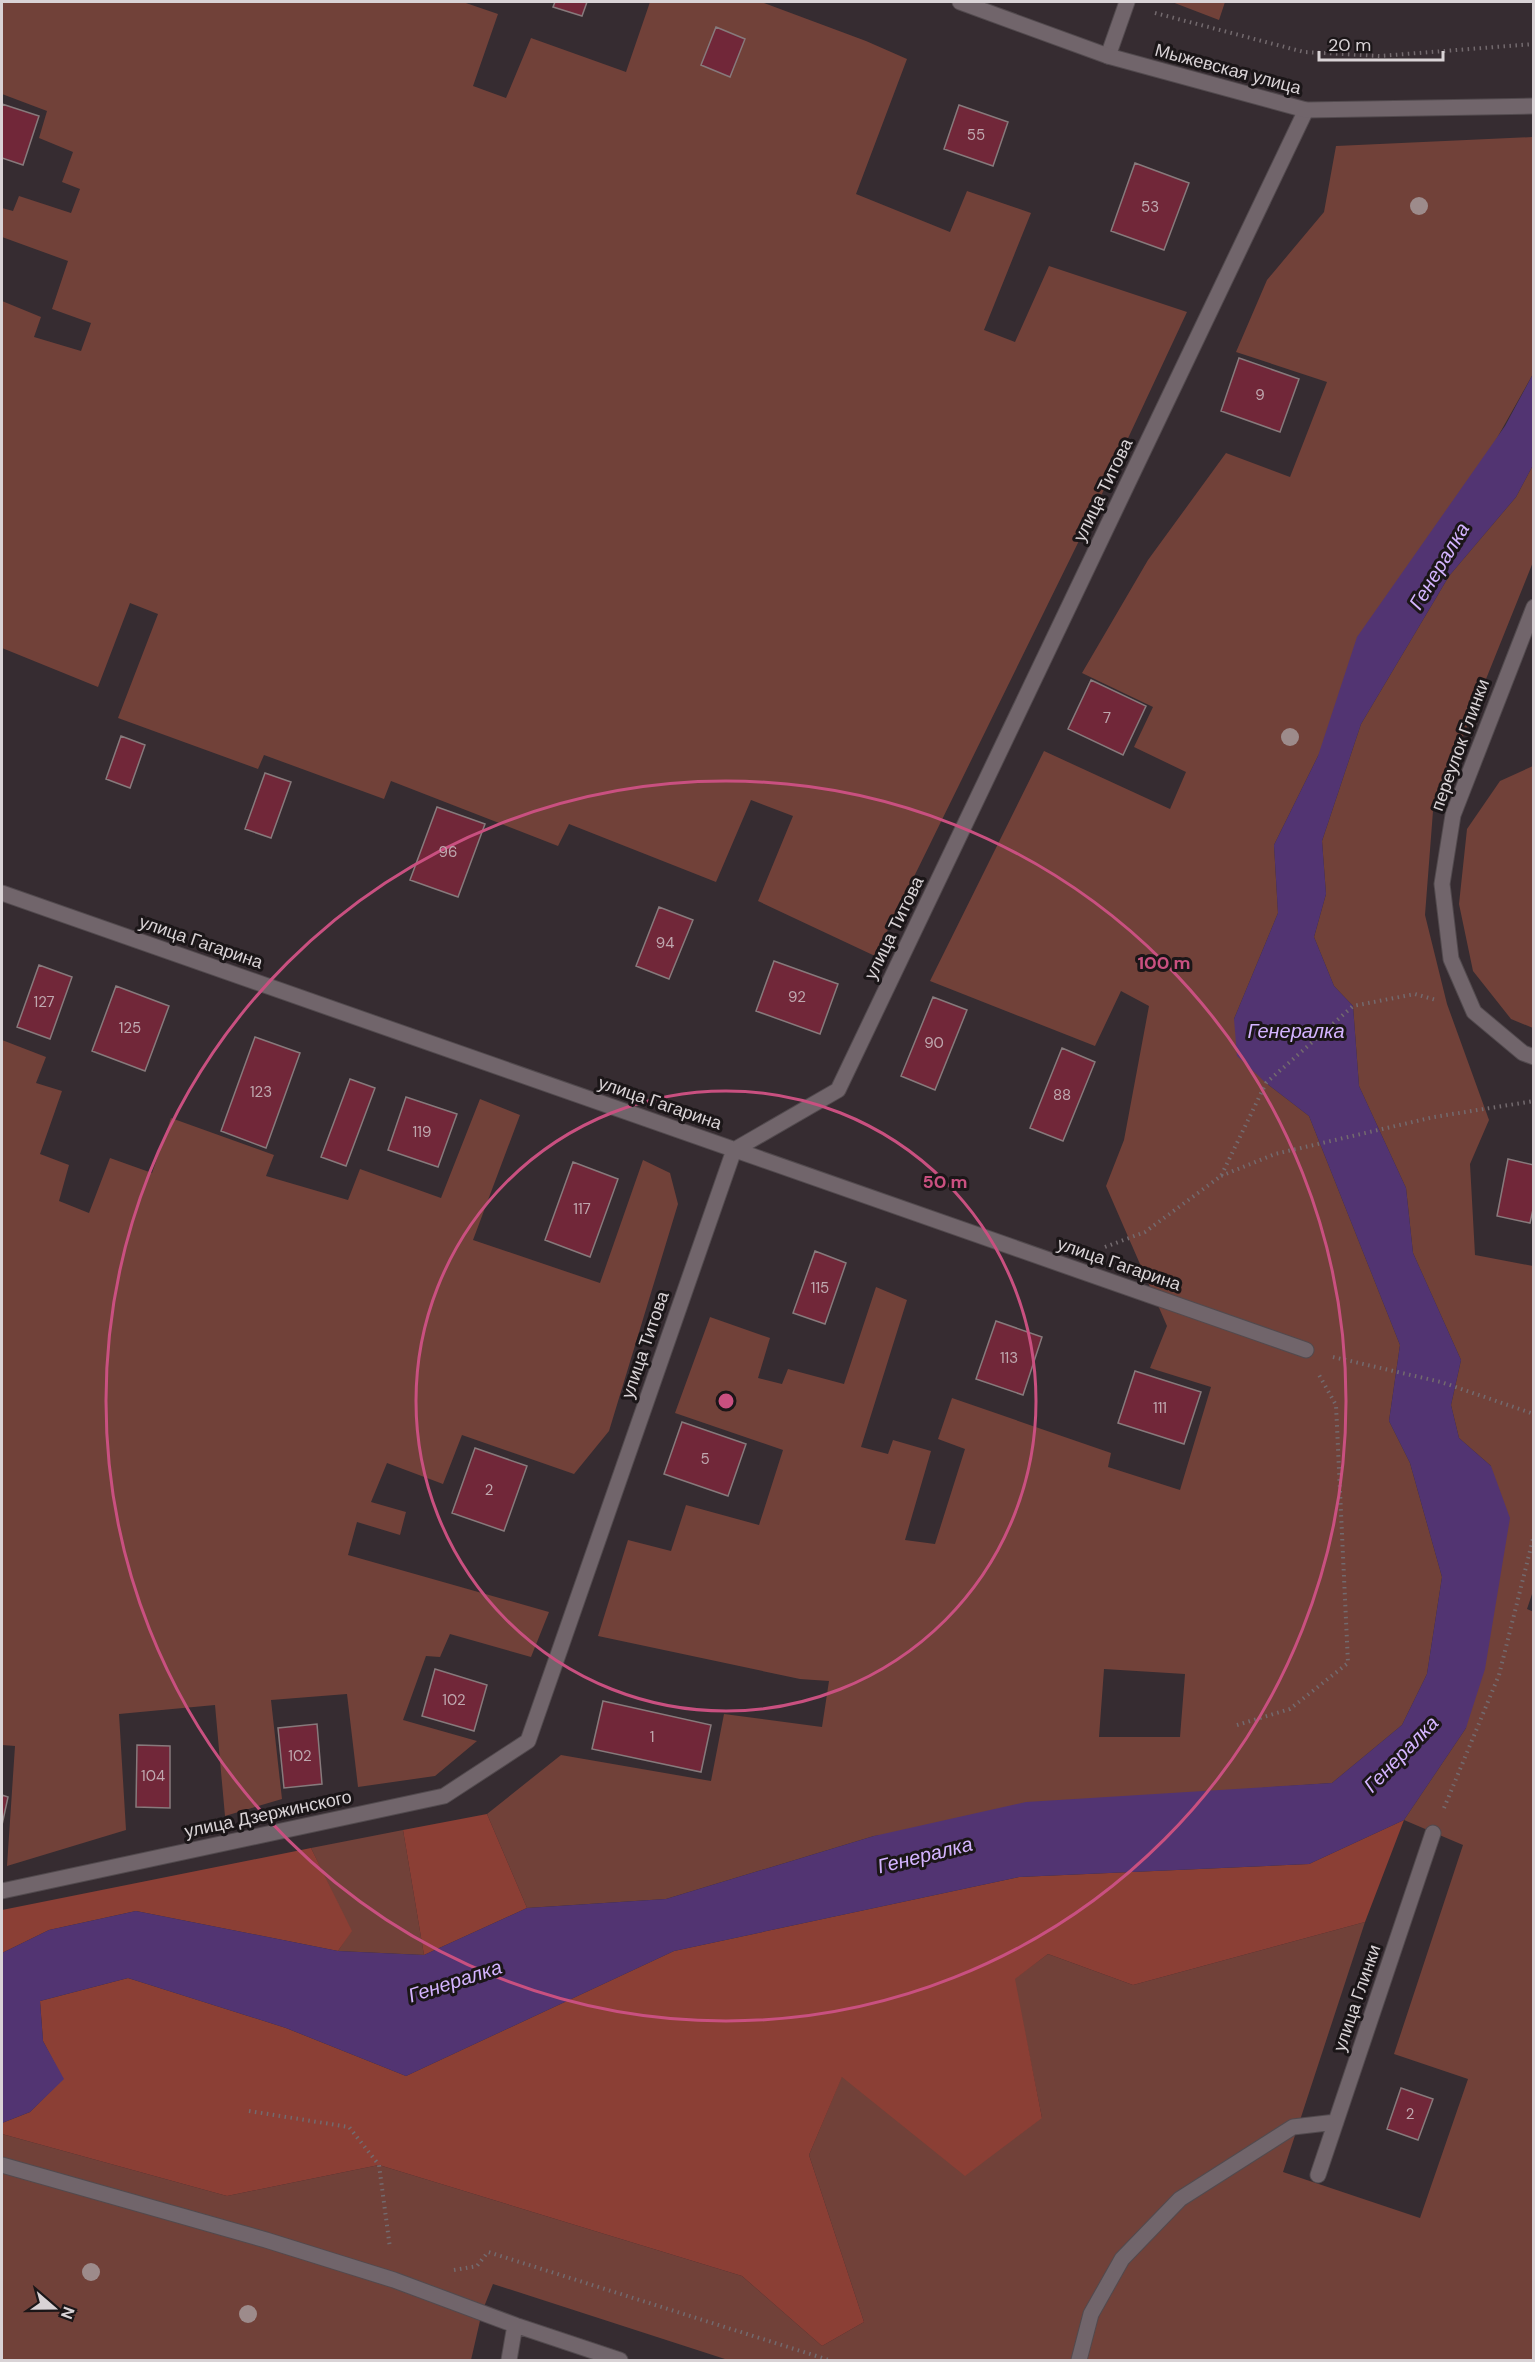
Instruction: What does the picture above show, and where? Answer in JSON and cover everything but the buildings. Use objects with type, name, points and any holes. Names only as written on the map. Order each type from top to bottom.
[{"type":"street","name":"Мыжевская улица","points":[[960,2],[1108,56],[1306,110],[1533,106]]},
{"type":"street","points":[[1108,56],[1126,3]]},
{"type":"street","name":"улица Титова","points":[[528,1740],[734,1149],[838,1090],[1306,110]]},
{"type":"street","name":"переулок Глинки","points":[[1528,1055],[1474,1012],[1451,959],[1443,884],[1453,815],[1533,607]]},
{"type":"street","name":"улица Гагарина","points":[[2,893],[1306,1350]]},
{"type":"street","name":"улица Дзержинского","points":[[2,1891],[444,1796],[528,1740]]},
{"type":"street","name":"улица Глинки","points":[[1318,2175],[1433,1833]]},
{"type":"street","points":[[1079,2361],[1092,2314],[1122,2259],[1180,2199],[1293,2127],[1336,2122]]},
{"type":"street","points":[[2,2165],[266,2240],[394,2280],[620,2361]]},
{"type":"street","points":[[510,2361],[515,2325]]},
{"type":"path","points":[[1126,3],[1304,52],[1380,56],[1533,44]]},
{"type":"path","points":[[1221,1176],[1266,1083],[1353,1006],[1415,994],[1474,1012]]},
{"type":"path","points":[[1060,1264],[1145,1232],[1221,1176],[1275,1154],[1434,1117],[1533,1101]]},
{"type":"path","points":[[1237,1725],[1290,1709],[1348,1663],[1336,1405],[1306,1350]]},
{"type":"path","points":[[1350,1360],[1441,1382],[1533,1413]]},
{"type":"path","points":[[1433,1833],[1499,1675],[1533,1535]]},
{"type":"path","points":[[249,2111],[349,2127],[379,2165],[394,2280]]},
{"type":"path","points":[[477,2266],[488,2252],[829,2361]]},
{"type":"shaded area","points":[[3,2],[463,2],[498,14],[473,86],[506,98],[531,38],[626,72],[650,2],[761,2],[866,41],[907,59],[856,194],[950,232],[967,191],[1031,213],[984,330],[1015,342],[1049,266],[1187,312],[1101,496],[875,956],[758,901],[793,816],[751,800],[716,882],[569,824],[558,846],[391,781],[384,799],[264,755],[258,769],[118,718],[158,614],[130,603],[98,687],[2,648],[2,301],[41,317],[34,337],[81,351],[91,323],[52,309],[68,261],[2,237],[2,208],[13,211],[19,196],[71,213],[80,189],[62,182],[73,152],[39,138],[47,111],[2,94]]},
{"type":"shaded area","points":[[1172,2],[1225,2],[1219,20]]},
{"type":"shaded area","points":[[1533,137],[1533,374],[1318,756],[1274,845],[1278,913],[1234,1019],[1266,1083],[1309,1116],[1400,1345],[1389,1421],[1410,1463],[1442,1577],[1427,1674],[1402,1725],[1332,1783],[1204,1792],[874,1836],[666,1899],[527,1908],[487,1814],[561,1755],[711,1781],[724,1714],[822,1727],[829,1681],[800,1679],[598,1636],[628,1540],[671,1551],[686,1505],[759,1525],[783,1450],[675,1413],[710,1317],[770,1338],[758,1378],[782,1384],[788,1369],[844,1384],[876,1287],[907,1300],[861,1447],[888,1454],[893,1440],[931,1451],[905,1540],[935,1544],[965,1449],[938,1439],[952,1398],[1111,1453],[1108,1467],[1180,1490],[1211,1387],[1150,1368],[1167,1326],[1106,1186],[1124,1140],[1149,1006],[1121,991],[1095,1046],[930,981],[1044,751],[1170,809],[1186,772],[1134,747],[1153,707],[1082,673],[1148,560],[1226,453],[1290,477],[1327,382],[1236,352],[1267,280],[1324,212],[1336,146]],"holes":[[[1104,1669],[1185,1674],[1180,1737],[1099,1737]]]},
{"type":"shaded area","points":[[1533,465],[1533,562],[1433,811],[1425,915],[1447,1004],[1489,1120],[1470,1164],[1475,1255],[1533,1266],[1534,1588],[1527,1609],[1534,1612],[1533,2360],[728,2360],[493,2284],[482,2312],[471,2360],[2,2360],[2,2134],[227,2196],[379,2165],[742,2276],[822,2346],[864,2322],[809,2155],[842,2076],[1042,2118],[1014,1979],[1048,1954],[1133,1985],[1365,1922],[1283,2172],[1420,2218],[1468,2079],[1394,2054],[1463,1845],[1404,1820],[1466,1728],[1491,1466],[1459,1438],[1451,1405],[1461,1360],[1413,1253],[1406,1188],[1359,1086],[1353,1006],[1334,986],[1314,937],[1326,894],[1322,841],[1361,724],[1449,576],[1516,497]]},
{"type":"shaded area","points":[[1533,766],[1533,1028],[1511,1019],[1473,971],[1459,904],[1467,829],[1500,781]]},
{"type":"shaded area","points":[[2,1040],[46,1057],[36,1083],[62,1091],[40,1154],[69,1165],[59,1201],[89,1213],[110,1158],[152,1173],[171,1118],[274,1155],[266,1176],[348,1200],[360,1169],[441,1198],[480,1099],[520,1115],[473,1240],[600,1283],[643,1160],[670,1173],[678,1204],[609,1431],[574,1474],[462,1435],[443,1484],[387,1463],[371,1502],[406,1512],[400,1535],[357,1522],[348,1555],[549,1612],[531,1657],[450,1634],[440,1657],[426,1656],[403,1720],[477,1741],[435,1776],[358,1787],[347,1694],[271,1700],[282,1799],[225,1816],[215,1705],[119,1714],[126,1830],[7,1866],[15,1746],[2,1745]]},
{"type":"shaded area","points":[[487,1814],[527,1908],[424,1955],[403,1830]]},
{"type":"shaded area","points":[[1404,1820],[1365,1922],[1133,1985],[1048,1954],[1015,1979],[1042,2118],[965,2176],[842,2077],[809,2155],[864,2322],[822,2346],[742,2276],[379,2165],[227,2196],[2,2134],[2,2123],[30,2112],[63,2079],[43,2041],[40,2001],[128,1978],[286,2028],[406,2076],[674,1951],[1019,1877],[1309,1864]]},
{"type":"shaded area","points":[[403,1830],[424,1955],[338,1951],[351,1931],[311,1848]]},
{"type":"shaded area","points":[[311,1848],[352,1931],[338,1951],[136,1911],[49,1930],[2,1953],[2,1910]]},
{"type":"water","name":"Генералка","points":[[1533,374],[1533,465],[1516,497],[1449,576],[1361,724],[1322,841],[1326,894],[1314,937],[1334,986],[1353,1006],[1359,1086],[1406,1188],[1413,1253],[1461,1360],[1451,1405],[1459,1438],[1491,1466],[1510,1518],[1485,1669],[1466,1728],[1404,1820],[1309,1864],[1019,1877],[674,1951],[406,2076],[286,2028],[128,1978],[40,2001],[43,2041],[64,2079],[30,2112],[2,2123],[2,1953],[49,1930],[136,1911],[338,1951],[424,1955],[527,1908],[666,1899],[874,1836],[1026,1802],[1332,1783],[1402,1725],[1427,1674],[1442,1577],[1410,1463],[1389,1421],[1400,1345],[1309,1116],[1266,1083],[1237,1056],[1234,1019],[1278,913],[1274,845],[1318,756],[1357,637],[1505,426]]}]
